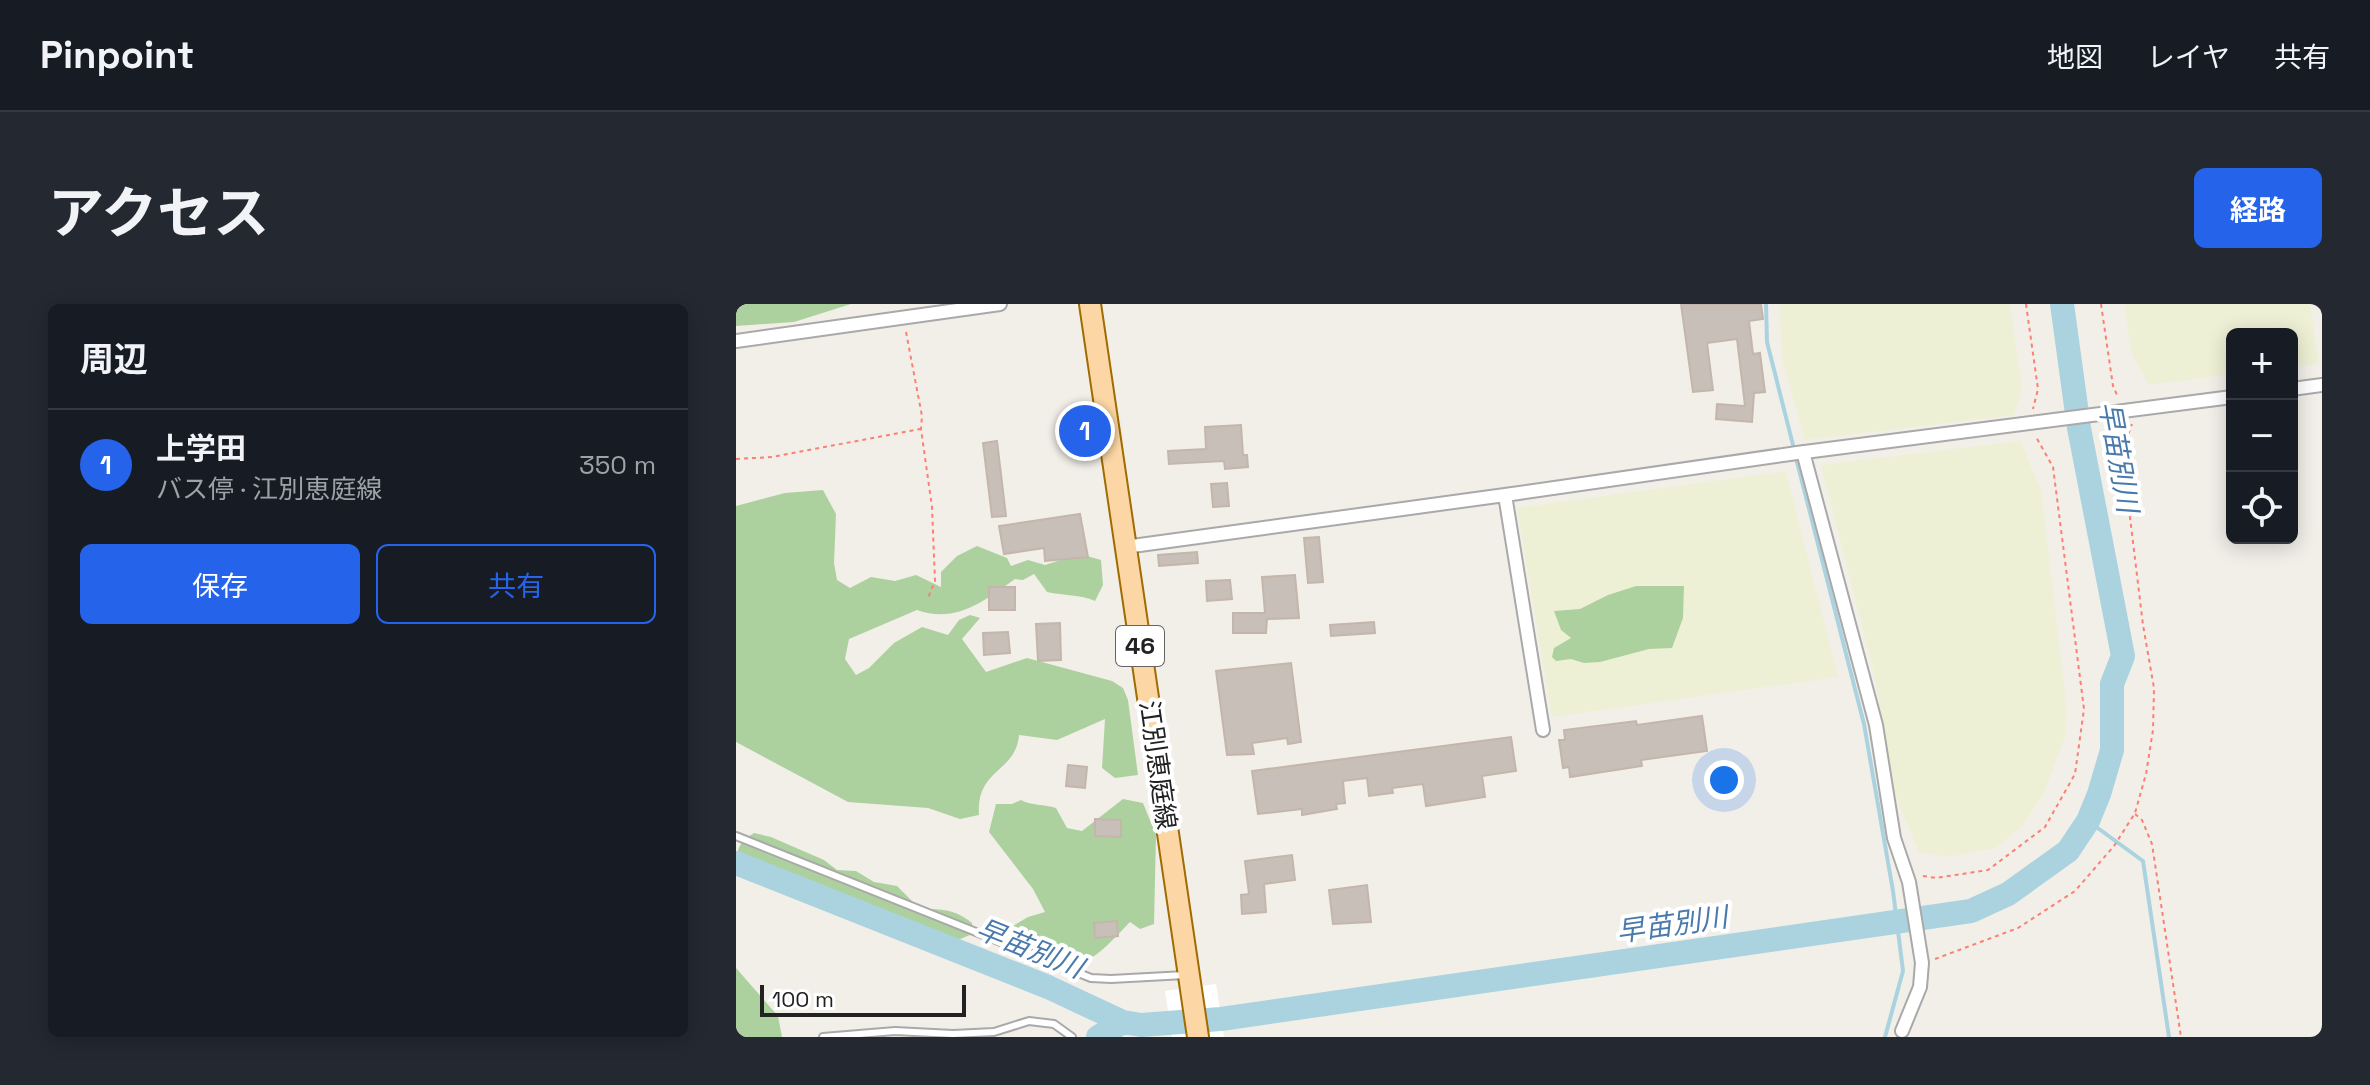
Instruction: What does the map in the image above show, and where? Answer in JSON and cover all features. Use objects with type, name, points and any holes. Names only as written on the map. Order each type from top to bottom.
[{"type":"main road","name":"江別恵庭線","points":[[1090,304],[1198,1037]]},
{"type":"street","points":[[736,341],[1000,304]]},
{"type":"street","points":[[2298,388],[2322,385]]},
{"type":"street","points":[[1125,547],[1797,453],[2226,398]]},
{"type":"street","points":[[1797,453],[1876,725],[1894,838],[1907,877],[1922,959],[1920,987],[1902,1031]]},
{"type":"street","points":[[1505,495],[1543,730]]},
{"type":"lane","points":[[736,836],[1091,978],[1190,982]]},
{"type":"lane","points":[[823,1037],[895,1031],[953,1034],[994,1032],[1029,1021],[1042,1021],[1054,1024],[1072,1037]]},
{"type":"path","points":[[1907,877],[1936,878],[1988,870],[2045,827],[2075,774],[2084,709],[2053,467],[2034,424],[2038,389],[2026,304]]},
{"type":"path","points":[[1922,959],[2018,928],[2075,891],[2114,846],[2135,813],[2146,774],[2154,688],[2143,625],[2122,451],[2127,411],[2113,386],[2101,304]]},
{"type":"path","points":[[904,319],[922,416],[921,429],[932,507],[935,581],[928,598]]},
{"type":"path","points":[[736,459],[772,457],[921,429]]},
{"type":"path","points":[[2135,813],[2142,820],[2152,844],[2181,1037]]},
{"type":"green space","points":[[736,304],[851,304],[794,322],[736,326]]},
{"type":"green space","points":[[1780,304],[2010,304],[2022,388],[2014,415],[1805,440],[1781,356]]},
{"type":"green space","points":[[2124,304],[2310,304],[2319,364],[2298,366],[2298,328],[2226,328],[2226,375],[2149,385],[2132,355]]},
{"type":"green space","points":[[2020,441],[2041,489],[2067,710],[2065,737],[2043,795],[2022,826],[1996,848],[1947,857],[1919,852],[1895,795],[1874,674],[1821,465]]},
{"type":"green space","points":[[1786,471],[1838,677],[1552,717],[1517,508]]},
{"type":"green space","points":[[823,490],[836,514],[834,563],[837,580],[850,588],[871,577],[895,581],[916,575],[941,587],[941,572],[957,556],[977,546],[1007,558],[1011,566],[1028,560],[1045,565],[1080,554],[1101,560],[1103,585],[1095,601],[1047,592],[1034,574],[1023,580],[1015,579],[969,608],[944,614],[917,610],[849,639],[845,659],[856,675],[869,668],[894,643],[922,627],[948,635],[959,620],[970,615],[980,618],[962,639],[986,672],[1027,658],[1112,681],[1123,688],[1128,700],[1138,775],[1115,778],[1102,768],[1105,719],[1057,740],[1019,735],[1011,757],[984,788],[979,815],[960,819],[928,808],[848,802],[736,742],[736,506],[785,493]]},
{"type":"green space","points":[[1636,586],[1684,586],[1683,618],[1672,648],[1649,649],[1600,662],[1556,661],[1552,657],[1554,648],[1571,638],[1561,630],[1554,611],[1580,609]]},
{"type":"green space","points":[[1123,799],[1143,803],[1156,835],[1154,924],[1140,929],[1130,922],[1097,954],[1078,962],[1045,961],[1014,952],[1011,927],[1045,912],[1033,889],[989,832],[996,804],[1012,804],[1021,800],[1056,808],[1067,828],[1082,831]]},
{"type":"green space","points":[[754,833],[824,860],[837,870],[856,871],[874,882],[897,886],[920,909],[954,912],[972,923],[972,934],[935,950],[736,867],[739,847]]},
{"type":"green space","points":[[736,968],[778,1016],[782,1037],[736,1037]]},
{"type":"pier","points":[[1216,984],[1224,1037],[1172,1037],[1165,991]]},
{"type":"building","points":[[1681,304],[1761,304],[1763,319],[1749,321],[1753,354],[1760,353],[1765,392],[1754,393],[1752,422],[1716,419],[1717,404],[1745,406],[1737,339],[1707,343],[1713,390],[1693,392]]},
{"type":"building","points":[[1241,425],[1243,455],[1247,455],[1248,467],[1225,469],[1224,461],[1169,464],[1168,451],[1206,449],[1205,427]]},
{"type":"building","points":[[997,441],[1006,516],[992,517],[983,443]]},
{"type":"building","points":[[1227,483],[1229,506],[1213,507],[1211,484]]},
{"type":"building","points":[[1080,514],[1088,557],[1045,561],[1044,548],[1004,554],[999,526]]},
{"type":"building","points":[[1319,537],[1323,582],[1308,583],[1304,538]]},
{"type":"building","points":[[1197,552],[1198,563],[1159,566],[1158,555]]},
{"type":"building","points":[[1295,575],[1299,618],[1267,619],[1266,633],[1233,633],[1233,613],[1265,613],[1262,577]]},
{"type":"building","points":[[1230,580],[1232,599],[1207,601],[1206,581]]},
{"type":"building","points":[[989,587],[1015,587],[1015,610],[989,610]]},
{"type":"building","points":[[1374,622],[1375,633],[1331,636],[1330,625]]},
{"type":"building","points":[[1060,623],[1061,660],[1038,661],[1036,624]]},
{"type":"building","points":[[1008,632],[1010,653],[984,655],[983,633]]},
{"type":"building","points":[[1291,663],[1301,742],[1288,744],[1287,738],[1252,743],[1254,754],[1227,755],[1216,671]]},
{"type":"building","points":[[1702,716],[1707,751],[1641,760],[1642,766],[1570,777],[1569,767],[1563,768],[1559,740],[1565,740],[1564,730]]},
{"type":"building","points":[[1511,737],[1516,771],[1482,776],[1485,797],[1426,806],[1423,784],[1392,788],[1393,793],[1369,796],[1367,778],[1343,781],[1345,803],[1336,804],[1337,809],[1302,815],[1302,809],[1258,814],[1252,771]]},
{"type":"building","points":[[1068,765],[1087,767],[1085,788],[1066,786]]},
{"type":"building","points":[[1095,819],[1121,820],[1121,837],[1095,836]]},
{"type":"building","points":[[1292,855],[1295,880],[1264,884],[1266,912],[1242,914],[1241,895],[1249,894],[1245,861]]},
{"type":"building","points":[[1367,885],[1371,922],[1333,924],[1329,890]]},
{"type":"building","points":[[1117,921],[1118,936],[1095,938],[1094,923]]},
{"type":"waterway","points":[[1766,304],[1767,342],[1794,449]]},
{"type":"waterway","name":"早苗別川","points":[[736,863],[1048,987],[1123,1022],[1141,1025],[1221,1019],[1971,911],[2008,894],[2068,851],[2088,821],[2112,750],[2112,684],[2123,656],[2079,428],[2062,304]]},
{"type":"waterway","points":[[1796,458],[1864,724],[1893,891],[1903,971],[1885,1037]]},
{"type":"waterway","points":[[2088,821],[2143,861],[2169,1037]]},
{"type":"waterway","points":[[1098,1037],[1123,1022]]},
{"type":"place","name":"上学田","points":[[1085,431]]}]
